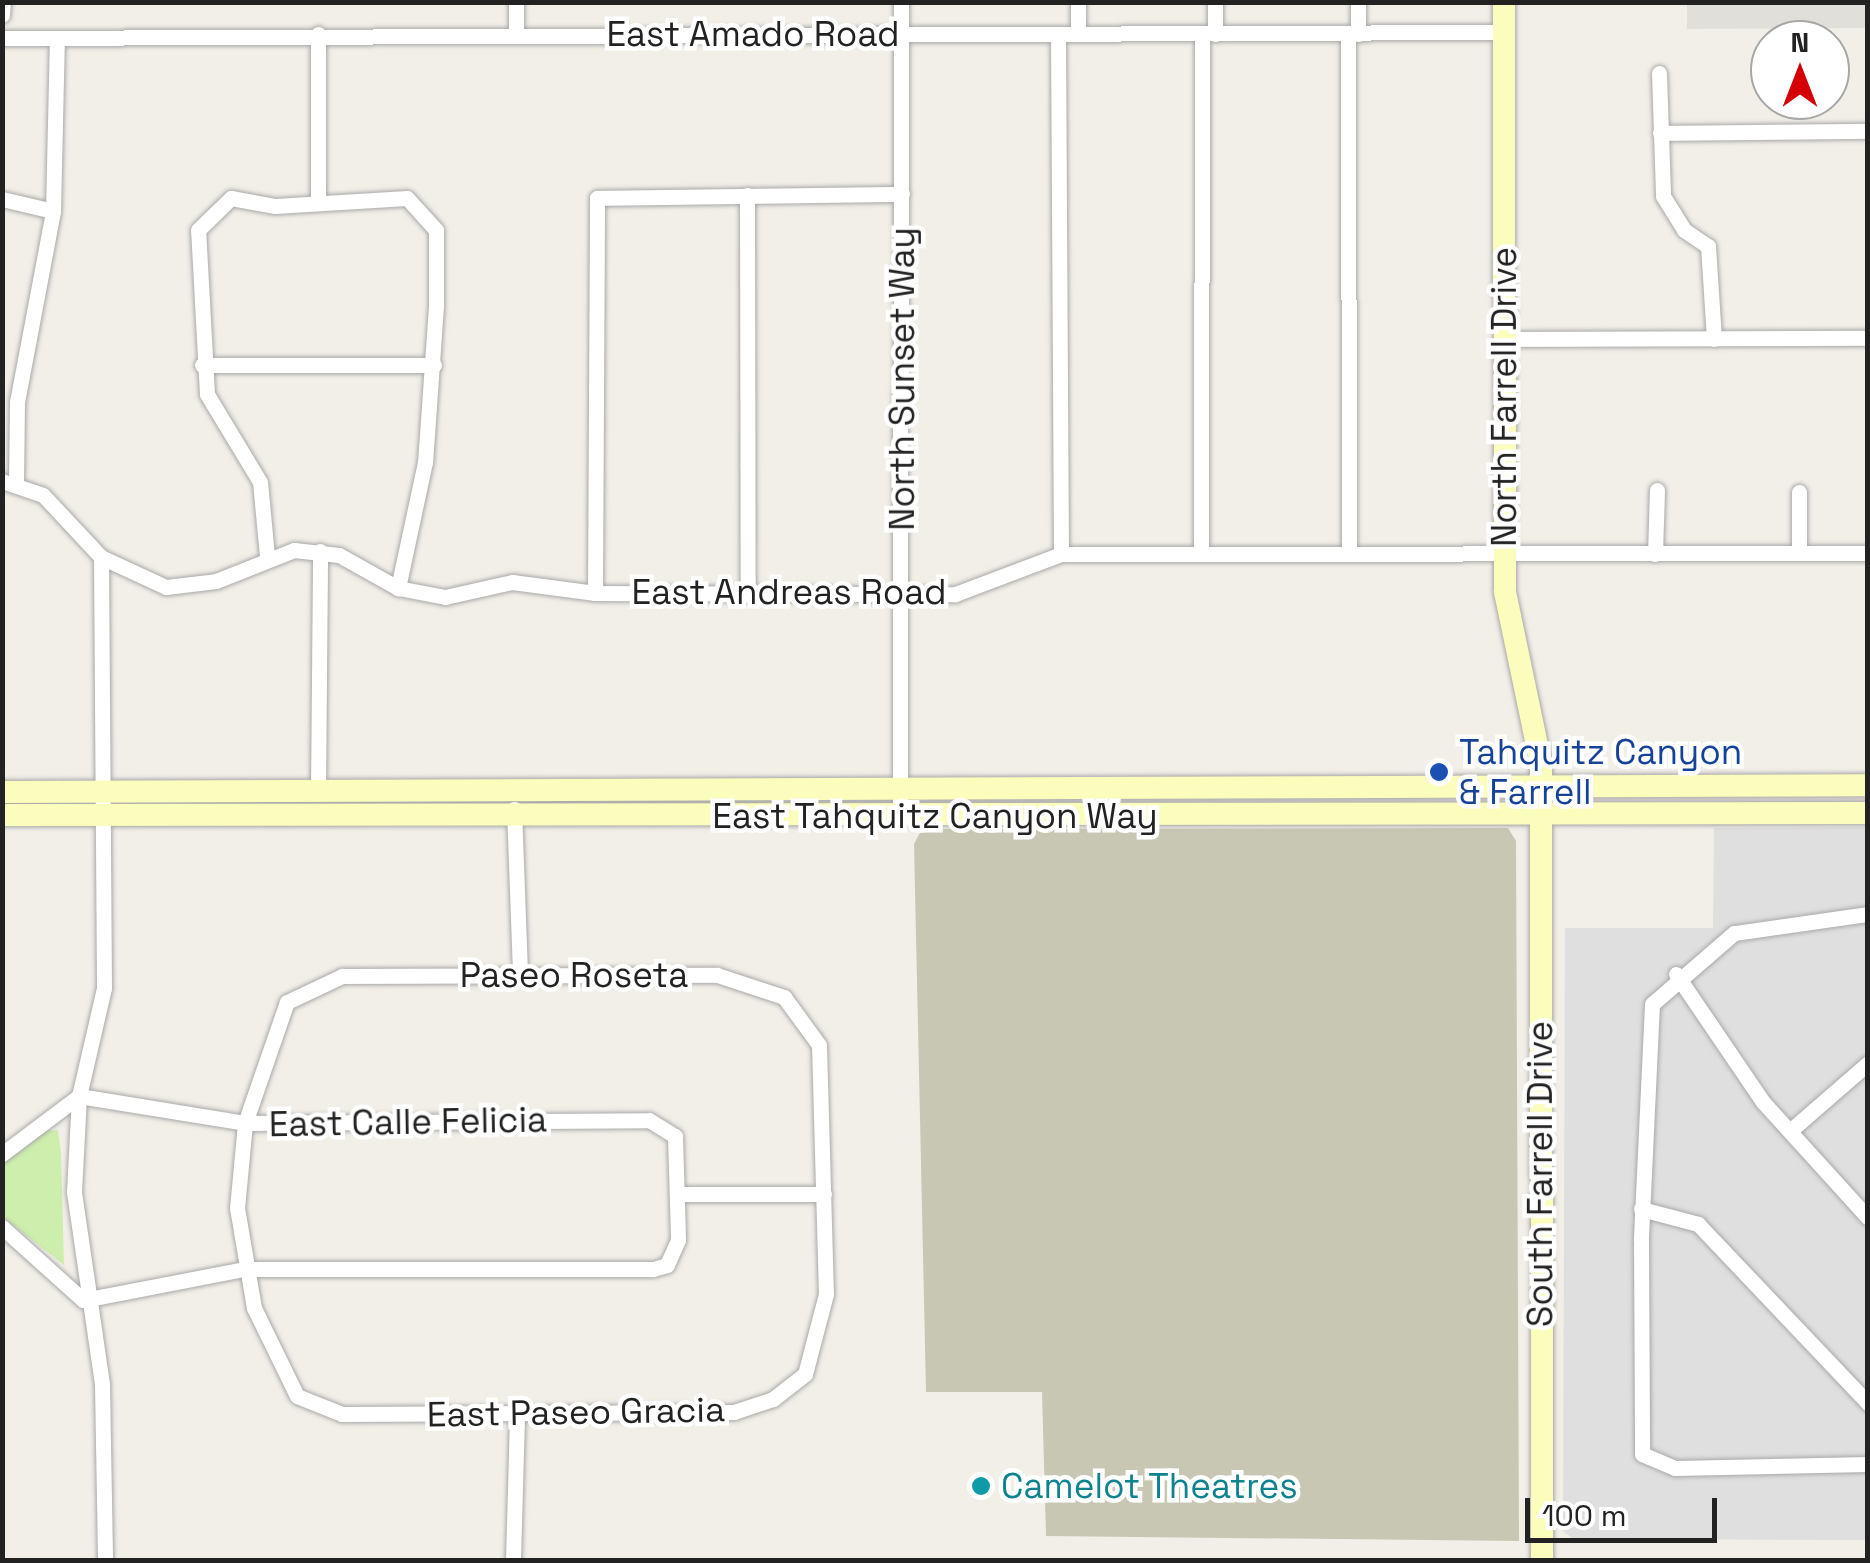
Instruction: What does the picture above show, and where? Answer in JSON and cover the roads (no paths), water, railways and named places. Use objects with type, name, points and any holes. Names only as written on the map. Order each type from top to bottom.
[{"type":"main road","name":"North Farrell Drive","points":[[1504,2],[1504,554],[1537,711],[1541,788]]},
{"type":"main road","name":"East Tahquitz Canyon Way","points":[[2,815],[102,803],[318,792],[1868,786]]},
{"type":"main road","name":"South Farrell Drive","points":[[1541,788],[1542,1560]]},
{"type":"main road","name":"East Tahquitz Canyon Way","points":[[2,792],[102,803],[514,816],[1868,814]]},
{"type":"street","points":[[2,15],[3,2]]},
{"type":"street","points":[[516,2],[516,33]]},
{"type":"street","name":"North Sunset Way","points":[[900,816],[902,2]]},
{"type":"street","points":[[1078,2],[1078,34]]},
{"type":"street","points":[[1200,554],[1209,34],[1216,2]]},
{"type":"street","points":[[1349,554],[1353,34],[1358,2]]},
{"type":"street","name":"East Amado Road","points":[[2,38],[1504,32]]},
{"type":"street","points":[[318,34],[318,200]]},
{"type":"street","points":[[1058,34],[1061,554]]},
{"type":"street","points":[[56,38],[53,211],[17,402],[9,482],[62,509],[102,558],[166,587],[216,581],[267,556],[320,551],[318,792]]},
{"type":"street","points":[[1660,72],[1663,196],[1684,230],[1708,246],[1714,338]]},
{"type":"street","points":[[1660,133],[1868,132]]},
{"type":"street","points":[[747,194],[748,595]]},
{"type":"street","points":[[595,593],[596,198],[902,194]]},
{"type":"street","points":[[2,198],[53,211]]},
{"type":"street","points":[[267,556],[260,482],[217,422],[202,365],[197,250],[205,216],[232,198],[407,198],[430,215],[434,364],[398,588]]},
{"type":"street","points":[[1504,338],[1868,338]]},
{"type":"street","points":[[202,365],[434,364]]},
{"type":"street","points":[[1655,554],[1657,490]]},
{"type":"street","points":[[1799,492],[1799,553]]},
{"type":"street","name":"East Andreas Road","points":[[320,551],[398,588],[446,598],[512,582],[595,593],[955,594],[1061,554],[1868,553]]},
{"type":"street","points":[[102,558],[104,988],[79,1096],[83,1300],[102,1385],[105,1560]]},
{"type":"street","points":[[514,792],[520,975]]},
{"type":"street","points":[[1868,914],[1765,922],[1676,974],[1652,1004],[1642,1209],[1642,1454],[1657,1466],[1868,1464]]},
{"type":"street","points":[[1676,974],[1792,1130],[1868,1218]]},
{"type":"street","name":"Paseo Roseta","points":[[244,1269],[245,1124],[269,1032],[300,990],[342,976],[718,975],[784,997],[810,1029],[824,1070],[824,1194]]},
{"type":"street","points":[[1792,1130],[1868,1064]]},
{"type":"street","points":[[2,1154],[79,1096]]},
{"type":"street","name":"East Calle Felicia","points":[[79,1096],[245,1124],[649,1120],[674,1136],[678,1194]]},
{"type":"street","points":[[83,1300],[244,1269],[653,1269],[676,1254],[678,1194],[824,1194]]},
{"type":"street","name":"East Paseo Gracia","points":[[244,1269],[278,1368],[306,1405],[342,1414],[734,1412],[790,1388],[804,1374],[822,1319],[824,1194]]},
{"type":"street","points":[[1642,1209],[1698,1224],[1868,1403]]},
{"type":"street","points":[[2,1227],[83,1300]]},
{"type":"street","points":[[512,1560],[517,1416]]},
{"type":"place","name":"Tahquitz Canyon & Farrell","points":[[1439,772]]},
{"type":"place","name":"Camelot Theatres","points":[[981,1486]]}]
